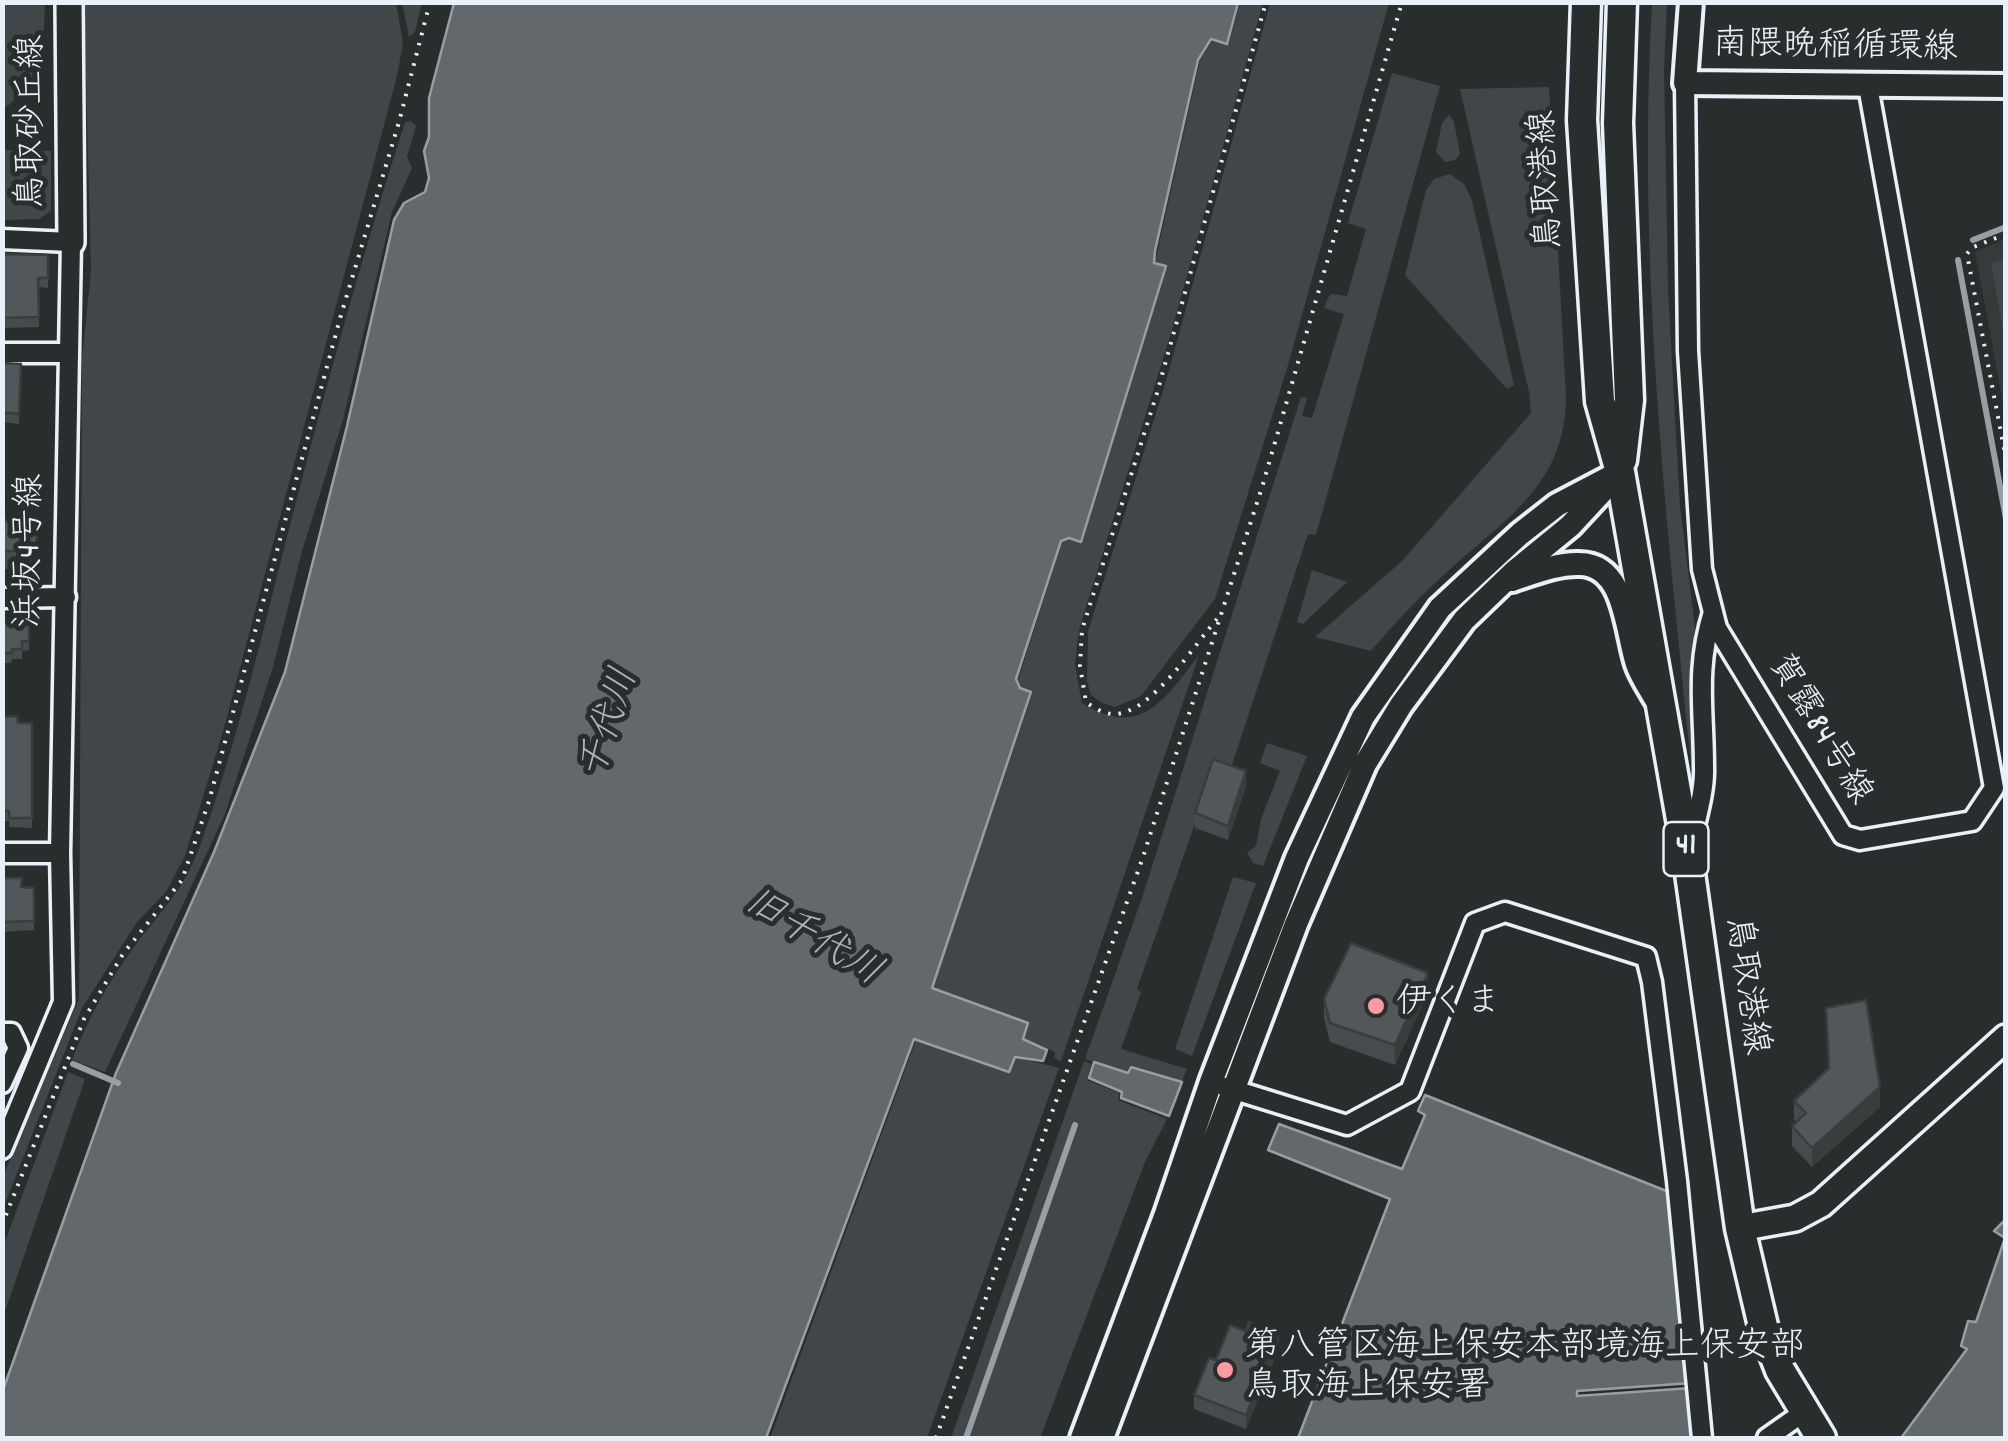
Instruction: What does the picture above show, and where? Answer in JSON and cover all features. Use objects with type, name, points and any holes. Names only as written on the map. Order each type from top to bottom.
[{"type":"main road","name":"鳥取砂丘線","points":[[69,2],[71,242]]},
{"type":"main road","name":"鳥取港線","points":[[1586,2],[1582,120],[1600,401],[1620,472],[1688,859],[1740,1228],[1763,1326],[1780,1370],[1820,1438]]},
{"type":"main road","name":"鳥取港線","points":[[1620,472],[1628,400],[1618,123],[1622,2]]},
{"type":"main road","points":[[1740,1228],[1794,1218],[1821,1204],[2006,1038]]},
{"type":"street","name":"南隈晩稲循環線","points":[[1691,2],[1684,83],[2006,86]]},
{"type":"street","name":"賀露84号線","points":[[1684,83],[1688,351],[1702,569],[1717,628],[1842,835],[1860,840],[1972,821],[1994,788],[1868,86]]},
{"type":"street","points":[[2,240],[71,242]]},
{"type":"street","name":"浜坂4号線","points":[[2,1149],[63,1002],[60,854],[71,242]]},
{"type":"street","points":[[2,353],[67,352]]},
{"type":"street","points":[[1102,1438],[1296,924],[1365,764],[1401,704],[1464,620],[1570,526],[1620,472]]},
{"type":"street","points":[[1082,1438],[1297,858],[1363,717],[1440,608],[1520,534],[1558,506],[1620,472]]},
{"type":"street","points":[[1502,583],[1542,570],[1582,564],[1605,572],[1620,597],[1638,667],[1659,705]]},
{"type":"street","points":[[2,598],[66,598]]},
{"type":"street","points":[[1688,859],[1704,770],[1700,724],[1702,647],[1713,612]]},
{"type":"street","points":[[2,853],[60,854]]},
{"type":"street","points":[[1211,1082],[1347,1126],[1410,1091],[1475,924],[1505,912],[1646,958],[1677,1181],[1702,1438]]},
{"type":"street","points":[[2,1032],[11,1033],[18,1048],[2,1083]]},
{"type":"street","points":[[1767,1438],[1804,1412]]},
{"type":"path","points":[[2,1225],[84,1018],[124,954],[182,880],[209,801],[430,2]]},
{"type":"path","points":[[1220,615],[1151,697],[1131,710],[1114,714],[1086,702],[1080,666],[1082,630],[1157,392],[1266,2]]},
{"type":"path","points":[[936,1438],[1142,856],[1263,484],[1402,2]]},
{"type":"path","points":[[2006,234],[1972,248],[1967,254],[2006,459]]},
{"type":"shaded area","points":[[3,2],[45,3],[42,73],[3,107]]},
{"type":"shaded area","points":[[84,3],[396,3],[403,43],[224,728],[185,856],[166,892],[137,922],[82,1008],[3,1209],[3,1176],[79,999],[82,359],[91,271]]},
{"type":"shaded area","points":[[402,3],[422,3],[415,32],[409,37]]},
{"type":"shaded area","points":[[1240,3],[1263,3],[1171,333],[1079,630],[1075,665],[1082,703],[1103,713],[1136,716],[1163,699],[1199,655],[1061,1061],[1054,1058],[1055,1052],[1024,1038],[1029,1023],[933,988],[1033,692],[1021,687],[1018,680],[1062,542],[1069,539],[1081,543],[1167,266],[1155,262],[1200,60],[1212,41],[1228,45]]},
{"type":"shaded area","points":[[1270,3],[1389,3],[1288,365],[1215,599],[1141,696],[1115,707],[1091,695],[1087,681],[1088,631],[1166,381]]},
{"type":"shaded area","points":[[1652,3],[1667,3],[1664,68],[1668,289],[1680,506],[1695,627],[1690,694],[1692,774],[1664,485],[1651,292],[1648,99]]},
{"type":"shaded area","points":[[1392,73],[1440,86],[1316,535],[1308,534],[1229,774],[1214,769],[1137,989],[1141,992],[1121,1049],[1187,1069],[1182,1081],[1130,1065],[1127,1071],[1085,1059],[1143,895],[1301,397],[1307,398],[1302,416],[1312,418],[1344,314],[1324,308],[1330,294],[1347,296],[1366,229],[1348,223]]},
{"type":"shaded area","points":[[1549,87],[1566,397],[1557,451],[1533,492],[1423,594],[1371,651],[1315,637],[1402,561],[1531,413],[1460,89]]},
{"type":"shaded area","points":[[1449,115],[1460,154],[1445,162],[1436,152],[1442,123]]},
{"type":"shaded area","points":[[405,122],[416,126],[407,157],[412,168],[392,212],[343,420],[302,551],[273,667],[225,814],[105,1072],[72,1060],[107,987],[179,888],[200,846],[240,718],[362,264]]},
{"type":"shaded area","points":[[3,150],[51,151],[51,211],[39,219],[5,220]]},
{"type":"shaded area","points":[[1450,174],[1464,184],[1472,200],[1514,385],[1507,389],[1405,275],[1426,190],[1434,179]]},
{"type":"shaded area","points":[[2005,239],[2005,413],[1975,252]]},
{"type":"shaded area","points":[[2006,260],[2005,341],[1991,263]]},
{"type":"shaded area","points":[[1312,570],[1347,582],[1303,624],[1297,622]]},
{"type":"shaded area","points":[[1267,743],[1307,756],[1263,866],[1253,863],[1247,853],[1256,846],[1261,819],[1280,771],[1260,763]]},
{"type":"shaded area","points":[[1233,877],[1256,883],[1192,1056],[1175,1049]]},
{"type":"shaded area","points":[[916,1040],[1009,1072],[1016,1057],[1059,1068],[927,1438],[770,1438]]},
{"type":"shaded area","points":[[1084,1061],[1091,1064],[1087,1080],[1119,1093],[1118,1100],[1167,1119],[1145,1162],[1040,1438],[951,1438]]},
{"type":"shaded area","points":[[68,1072],[85,1079],[3,1317],[3,1247]]},
{"type":"water","points":[[454,3],[1238,3],[1227,44],[1211,39],[1198,60],[1155,251],[1154,263],[1166,266],[1081,542],[1069,538],[1061,541],[1016,679],[1020,688],[1031,692],[932,988],[1028,1023],[1023,1039],[1047,1050],[1043,1061],[1015,1057],[1009,1072],[914,1039],[766,1438],[3,1438],[3,1390],[116,1073],[214,852],[285,672],[394,220],[404,203],[425,192],[429,178],[424,151],[429,137],[429,98]]},
{"type":"water","points":[[1094,1062],[1128,1073],[1131,1067],[1182,1082],[1169,1116],[1121,1098],[1122,1092],[1089,1078]]},
{"type":"water","points":[[1425,1095],[1674,1194],[1692,1383],[1577,1391],[1577,1396],[1691,1388],[1695,1438],[1298,1438],[1390,1199],[1268,1150],[1279,1124],[1402,1169],[1425,1115],[1418,1111]]},
{"type":"water","points":[[2005,1220],[2005,1238],[1994,1231]]},
{"type":"water","points":[[2005,1238],[2005,1438],[1901,1438],[1967,1349],[1961,1346],[1968,1321],[1976,1322]]},
{"type":"building","points":[[2,254],[48,255],[48,278],[38,278],[39,317],[2,318]]},
{"type":"building","points":[[2,363],[21,364],[19,414],[2,412]]},
{"type":"building","points":[[2,516],[5,521],[37,523],[36,551],[2,551]]},
{"type":"building","points":[[2,623],[29,624],[29,641],[22,641],[22,649],[2,653]]},
{"type":"building","points":[[17,716],[18,723],[32,723],[32,818],[9,818],[9,811],[2,811],[2,717]]},
{"type":"building","points":[[1213,759],[1246,771],[1228,826],[1195,813]]},
{"type":"building","points":[[2,878],[22,878],[21,887],[34,888],[34,921],[2,922]]},
{"type":"building","name":"伊くま","points":[[1351,943],[1428,973],[1395,1045],[1330,1023],[1324,999]]},
{"type":"building","points":[[1866,1000],[1880,1087],[1812,1148],[1792,1126],[1806,1113],[1794,1101],[1829,1068],[1826,1008]]},
{"type":"building","points":[[1249,1322],[1279,1334],[1246,1415],[1194,1395],[1209,1358],[1216,1360],[1230,1325],[1246,1331]]},
{"type":"waterway","points":[[1973,240],[2006,227]]},
{"type":"waterway","points":[[1958,260],[2006,519]]},
{"type":"waterway","points":[[73,1064],[118,1083]]},
{"type":"waterway","points":[[966,1438],[1075,1125]]},
{"type":"place","name":"伊くま","points":[[1376,1006]]},
{"type":"place","name":"第八管区海上保安本部境海上保安部 鳥取海上保安署","points":[[1225,1370]]},
{"type":"water label","name":"千代川","points":[[613,725]]},
{"type":"water label","name":"旧千代川","points":[[811,941]]}]
